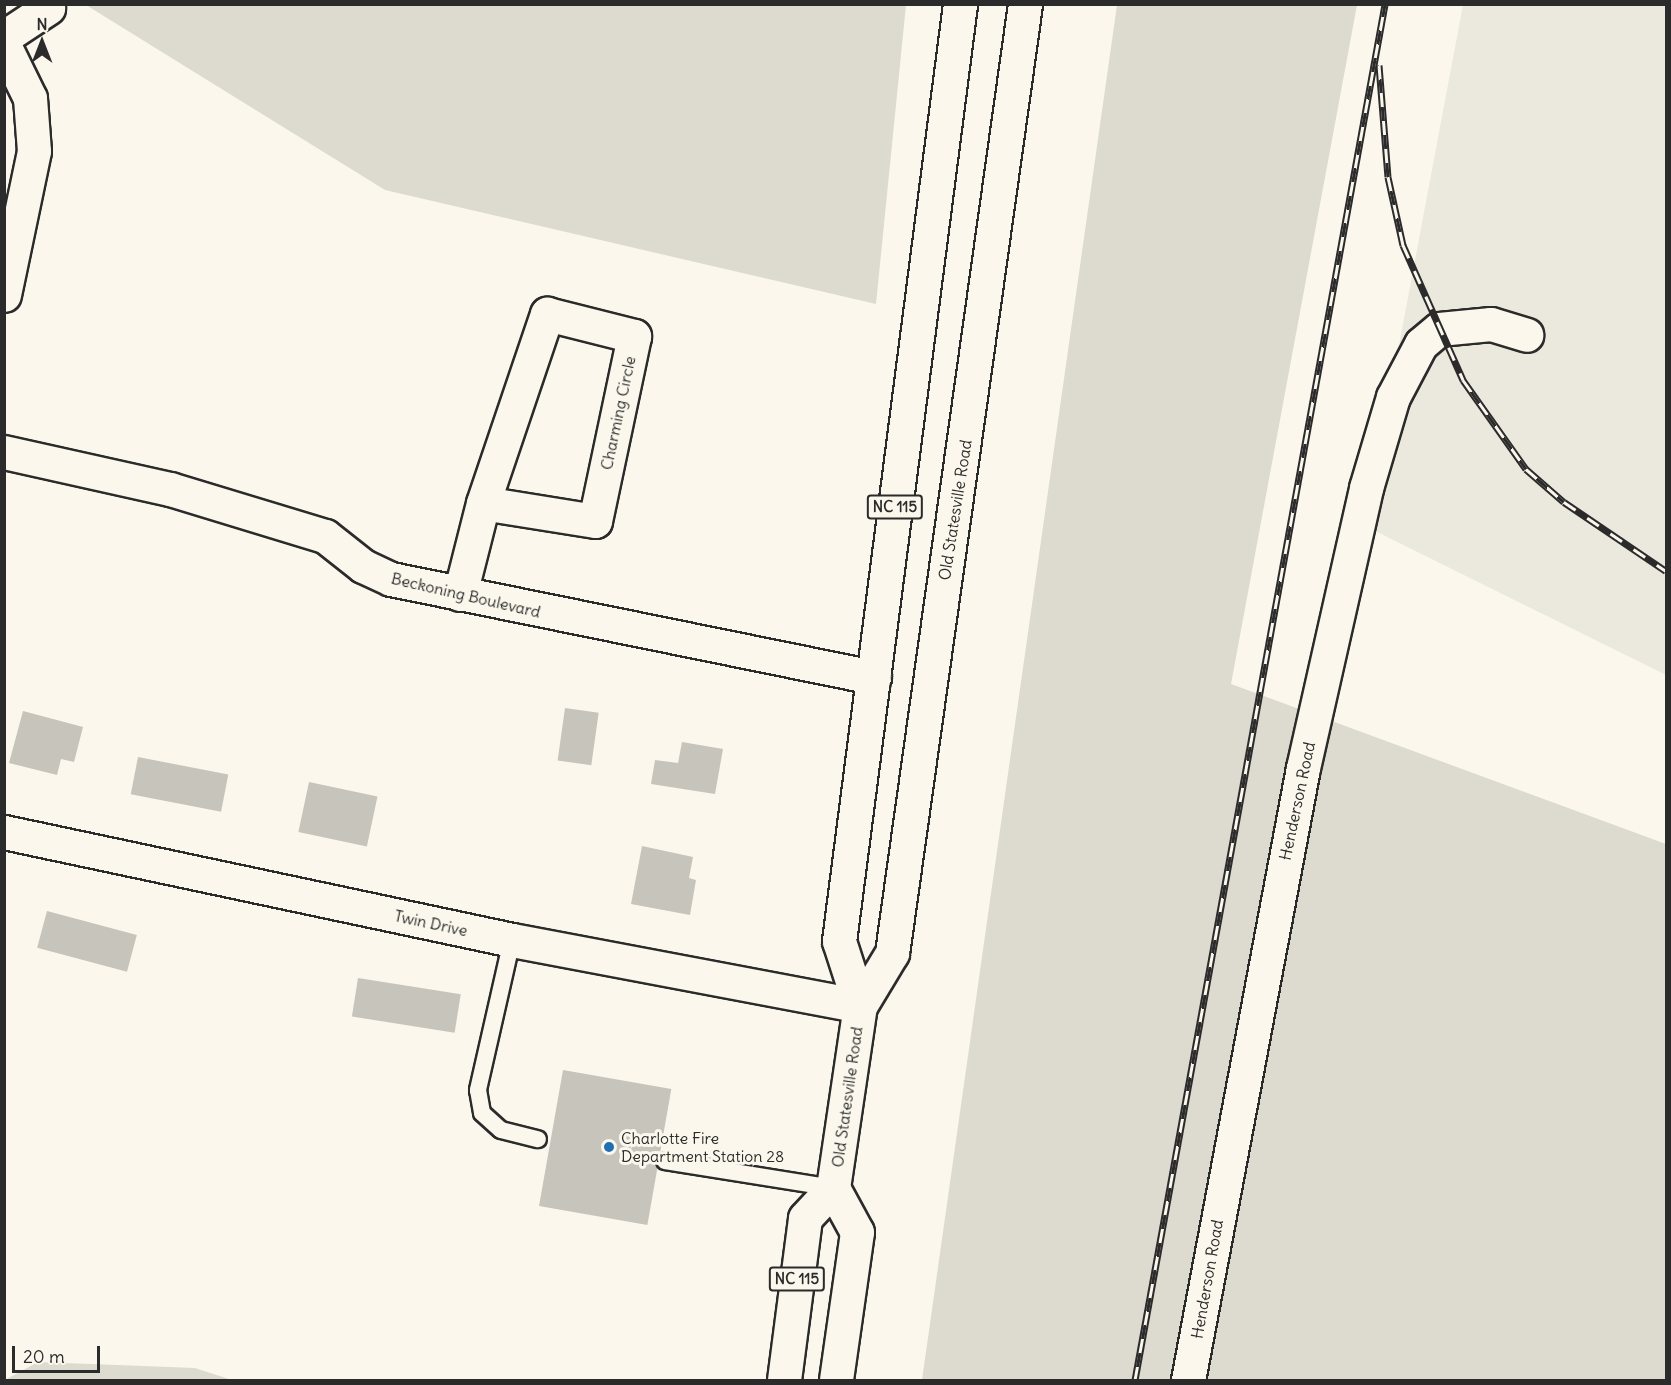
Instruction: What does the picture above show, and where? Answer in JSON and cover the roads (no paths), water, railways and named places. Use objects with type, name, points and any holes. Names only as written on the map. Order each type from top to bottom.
[{"type":"street","name":"Old Statesville Road","points":[[860,1006],[838,941],[960,4]]},
{"type":"street","name":"Old Statesville Road","points":[[784,1380],[805,1218],[833,1188],[860,1006],[892,953],[1025,4]]},
{"type":"street","points":[[4,37],[48,8]]},
{"type":"street","points":[[4,45],[30,98],[34,151],[4,295]]},
{"type":"street","name":"Charming Circle","points":[[460,594],[483,503],[547,314],[634,336],[595,521],[483,503]]},
{"type":"street","name":"Henderson Road","points":[[1188,1380],[1303,768],[1366,488],[1394,397],[1421,344],[1439,328],[1491,324],[1526,335]]},
{"type":"street","name":"Beckoning Boulevard","points":[[4,452],[170,489],[326,536],[363,566],[391,579],[874,677]]},
{"type":"street","name":"Twin Drive","points":[[4,832],[512,940],[860,1006]]},
{"type":"street","name":"Old Statesville Road","points":[[833,1188],[857,1232],[836,1380]]},
{"type":"lane","points":[[512,940],[478,1090],[482,1113],[501,1130],[538,1139]]},
{"type":"lane","points":[[665,1161],[833,1188]]},
{"type":"railway","points":[[1135,1380],[1385,4]]},
{"type":"railway","points":[[1379,65],[1388,177],[1403,245],[1463,380],[1526,469],[1564,502],[1666,571]]},
{"type":"place","name":"Charlotte Fire Department Station 28","points":[[609,1147]]}]
